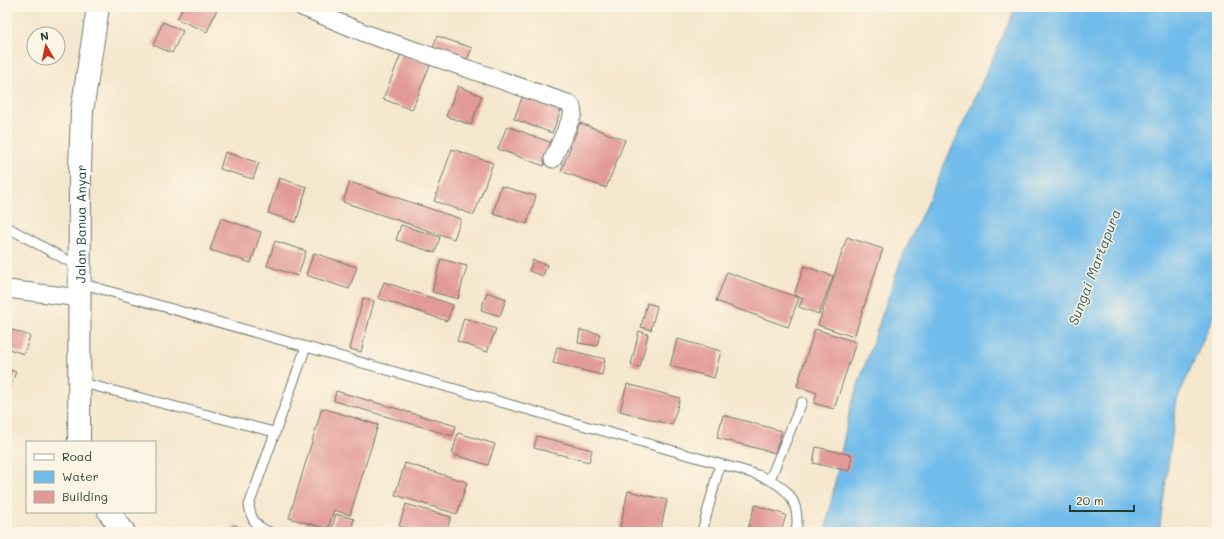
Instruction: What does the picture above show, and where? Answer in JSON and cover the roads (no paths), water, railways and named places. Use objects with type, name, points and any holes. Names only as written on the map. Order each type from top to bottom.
[{"type":"street","name":"Jalan Banua Anyar","points":[[79,441],[80,167],[82,111],[98,7]]},
{"type":"street","points":[[302,7],[367,34],[570,104],[573,114],[553,159]]},
{"type":"street","points":[[7,289],[80,283]]},
{"type":"street","points":[[110,513],[124,532]]},
{"type":"lane","points":[[7,227],[80,283],[770,479],[782,487],[795,506],[799,519],[796,532]]},
{"type":"lane","points":[[270,532],[257,526],[250,514],[249,505],[274,432],[306,347]]},
{"type":"lane","points":[[79,382],[274,432]]},
{"type":"lane","points":[[770,479],[802,402]]},
{"type":"lane","points":[[702,532],[720,464]]},
{"type":"water","name":"Sungai Martapura","points":[[1016,7],[1217,7],[1217,308],[1177,400],[1159,532],[825,532],[850,409],[901,260]]}]
